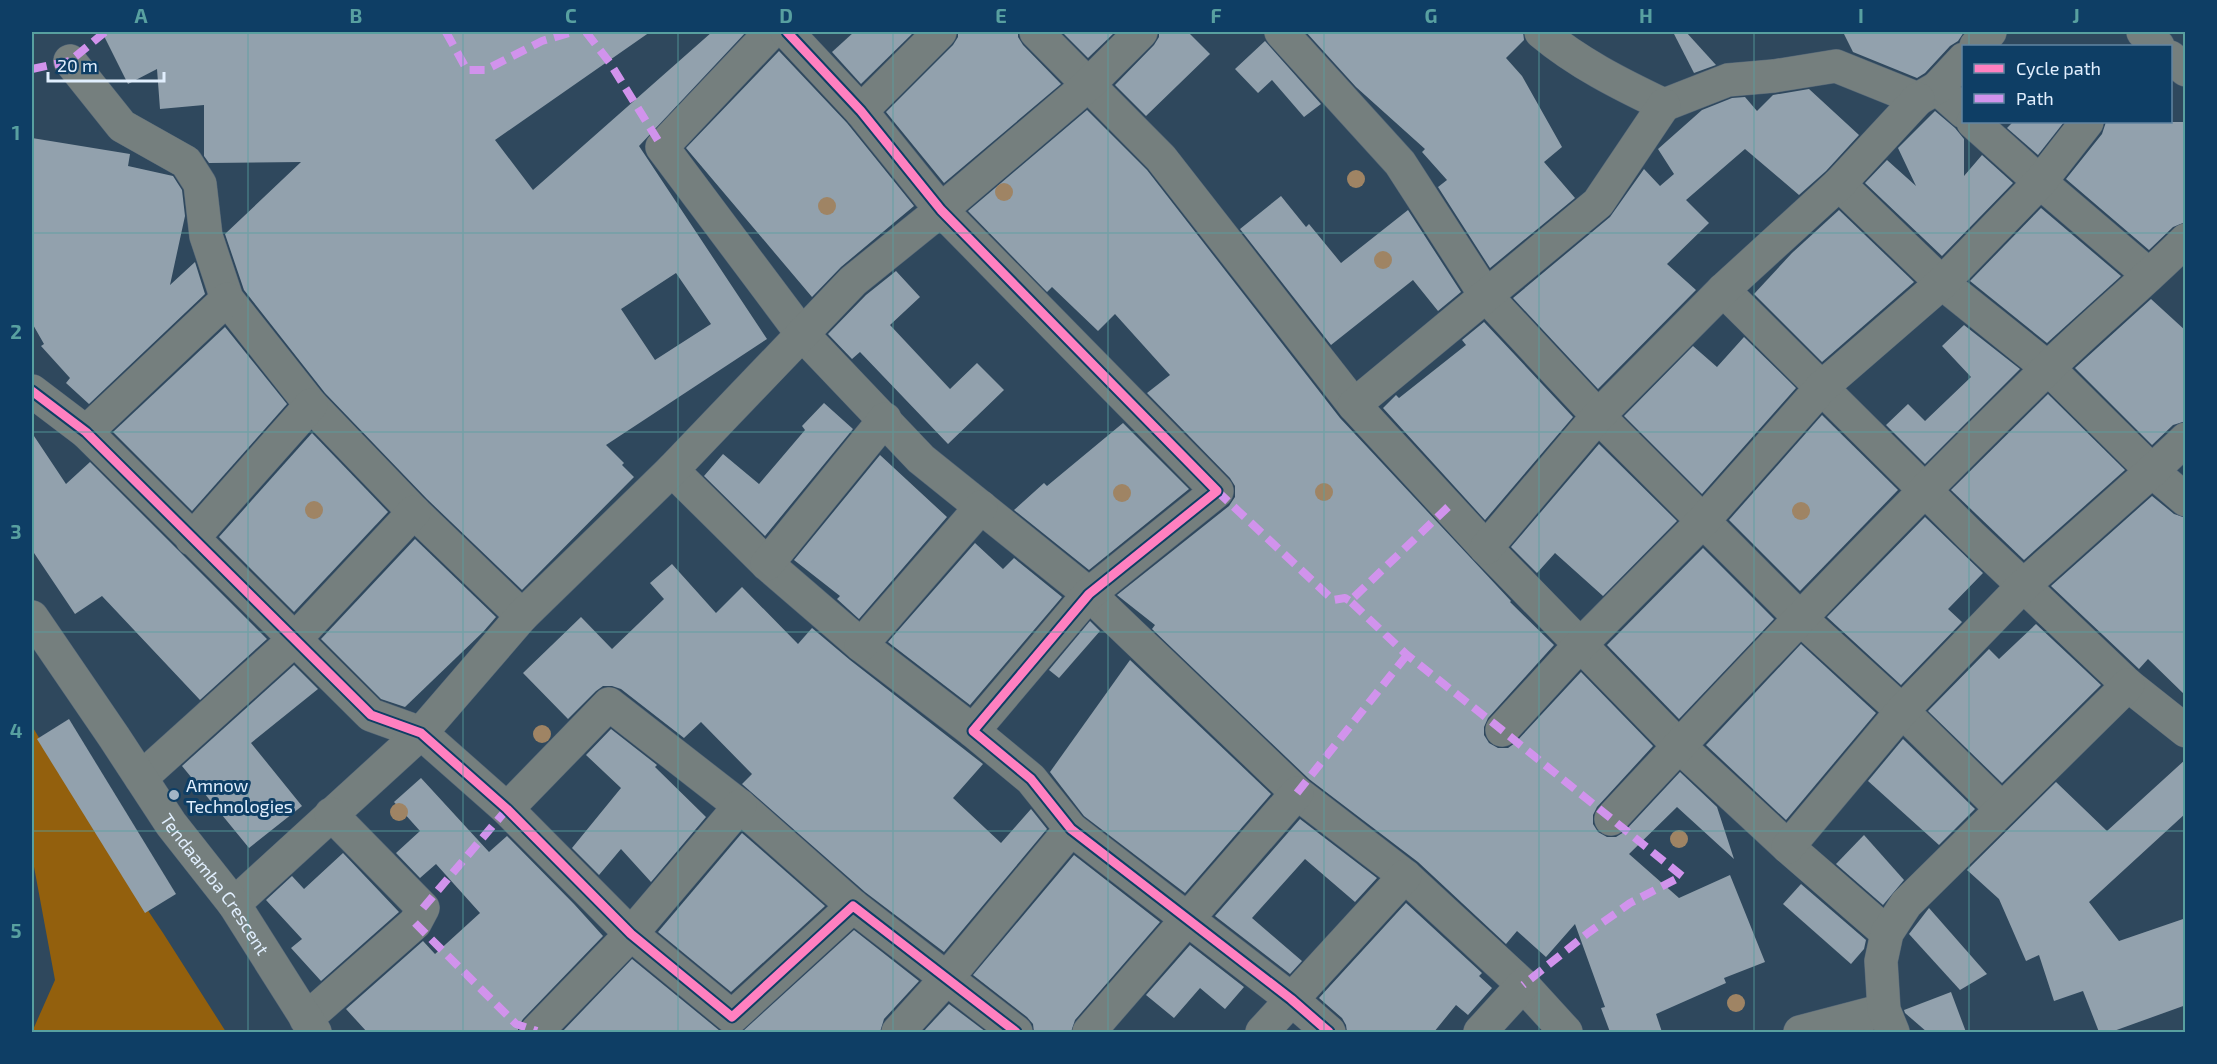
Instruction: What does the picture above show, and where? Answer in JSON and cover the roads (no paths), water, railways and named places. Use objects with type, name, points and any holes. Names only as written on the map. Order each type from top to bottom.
[{"type":"street","points":[[771,32],[662,147],[802,334],[921,459],[1089,594],[1298,793],[1405,876],[1523,985],[1566,1032]]},
{"type":"street","points":[[787,32],[861,111],[941,210],[1217,491],[1089,594],[973,731]]},
{"type":"street","points":[[861,111],[940,32]]},
{"type":"street","points":[[1036,32],[1161,158],[1354,405],[1486,548],[1678,746],[1788,847],[1887,933]]},
{"type":"street","points":[[234,904],[421,733],[522,616],[672,470],[853,281],[1088,86],[1141,32]]},
{"type":"street","points":[[1281,32],[1400,163],[1486,296],[1598,416],[1801,619],[1902,711],[2002,809]]},
{"type":"street","points":[[1541,32],[1611,80],[1664,105]]},
{"type":"street","points":[[1977,45],[1990,32]]},
{"type":"street","points":[[2172,57],[2186,70]]},
{"type":"street","points":[[1486,548],[1598,416],[1723,290],[1839,184],[1927,93],[1962,61]]},
{"type":"street","points":[[70,62],[122,126],[186,162],[200,184],[206,236],[227,299],[312,405],[414,512],[522,616]]},
{"type":"street","points":[[1354,405],[1598,203],[1664,105],[1728,80],[1774,76],[1836,66],[1927,93],[1962,111]]},
{"type":"street","points":[[1974,123],[2149,275]]},
{"type":"street","points":[[1502,730],[1581,644],[1703,521],[1822,387],[1942,283],[2040,182],[2086,123]]},
{"type":"street","points":[[1839,184],[1942,283],[2048,368],[2152,471],[2186,500]]},
{"type":"street","points":[[1611,819],[1678,746],[1926,489],[2048,368],[2186,240]]},
{"type":"street","points":[[1723,290],[1971,536],[2128,686],[2186,732]]},
{"type":"street","points":[[86,432],[227,299]]},
{"type":"street","points":[[32,391],[86,432],[371,715],[421,733],[507,809],[631,934],[725,1024],[853,906]]},
{"type":"street","points":[[192,539],[312,405]]},
{"type":"street","points":[[767,564],[885,419]]},
{"type":"street","points":[[1788,847],[1902,711],[2023,585],[2186,439]]},
{"type":"street","points":[[672,470],[767,564],[861,645],[1031,779],[1071,829],[1291,999],[1329,1032]]},
{"type":"street","points":[[861,645],[981,507]]},
{"type":"street","points":[[141,778],[295,639],[414,512]]},
{"type":"street","name":"Tendaamba Crescent","points":[[32,617],[171,824],[234,904],[311,1026]]},
{"type":"street","points":[[1800,1032],[1889,1021],[1881,961],[1887,933],[1906,903],[2128,686]]},
{"type":"street","points":[[507,809],[609,704],[740,806],[853,906],[1016,1032]]},
{"type":"street","points":[[1089,1032],[1298,793]]},
{"type":"street","points":[[537,1032],[631,934],[740,806]]},
{"type":"street","points":[[311,1026],[415,923],[423,908],[331,814]]},
{"type":"street","points":[[897,1032],[946,979],[1071,829]]},
{"type":"street","points":[[1262,1032],[1405,876]]},
{"type":"street","points":[[1480,1032],[1523,985]]},
{"type":"place","name":"Amnow Technologies","points":[[174,795]]}]
